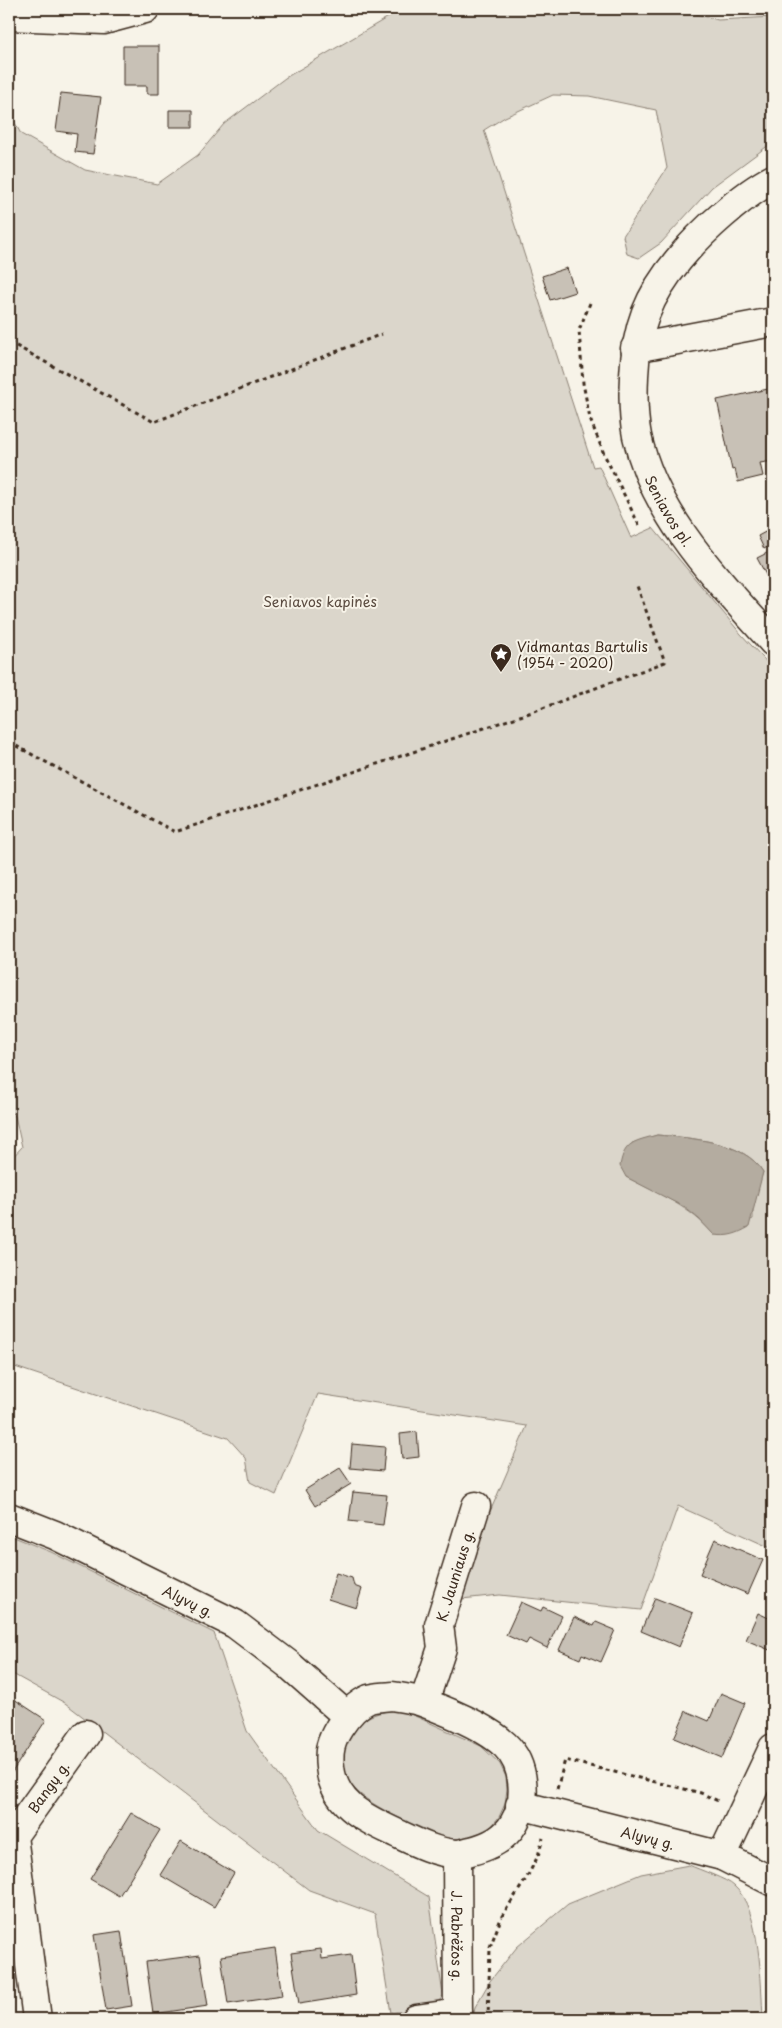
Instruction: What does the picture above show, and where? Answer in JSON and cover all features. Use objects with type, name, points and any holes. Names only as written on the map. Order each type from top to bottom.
[{"type":"main road","points":[[9,16],[104,20],[145,9]]},
{"type":"main road","name":"Seniavos pl.","points":[[773,179],[726,213],[694,241],[665,276],[644,312],[635,348],[633,400],[637,436],[660,494],[682,534],[712,572],[773,642]]},
{"type":"main road","points":[[635,348],[773,322]]},
{"type":"main road","name":"K. Jauniaus g.","points":[[424,1702],[442,1648],[439,1625],[476,1506]]},
{"type":"main road","name":"Alyvų g.","points":[[9,1517],[54,1535],[235,1624],[288,1664],[347,1716]]},
{"type":"main road","points":[[392,1696],[424,1702],[489,1732],[507,1747],[521,1770],[522,1789],[520,1805],[514,1823],[505,1834],[487,1847],[457,1854],[427,1847],[364,1818],[348,1806],[336,1791],[331,1777],[330,1744],[347,1716],[369,1699],[392,1696]]},
{"type":"main road","name":"Bangų g.","points":[[37,2019],[13,1836],[86,1734]]},
{"type":"main road","points":[[722,1856],[773,1748]]},
{"type":"main road","name":"Alyvų g.","points":[[520,1805],[722,1856],[773,1882]]},
{"type":"main road","name":"J. Pabrėžos g.","points":[[457,1854],[458,2016]]},
{"type":"main road","points":[[416,2019],[458,2016]]},
{"type":"path","points":[[590,303],[579,330],[583,383],[590,419],[604,454],[640,527]]},
{"type":"path","points":[[9,342],[154,422],[382,334]]},
{"type":"path","points":[[9,742],[175,832],[532,712],[665,662],[637,586]]},
{"type":"green space","name":"Seniavos kapinės","points":[[402,9],[678,9],[718,20],[773,17],[773,142],[712,187],[661,243],[639,258],[627,254],[623,236],[667,168],[656,110],[589,96],[553,95],[505,117],[484,130],[593,467],[599,466],[631,538],[653,528],[741,634],[773,669],[773,1549],[678,1506],[641,1610],[500,1595],[452,1600],[527,1426],[318,1394],[276,1495],[250,1482],[246,1458],[228,1438],[9,1365],[9,1161],[22,1147],[15,1116],[9,1110],[9,112],[21,134],[85,170],[157,184],[198,155],[224,124],[285,78]],"holes":[[[657,1135],[716,1143],[730,1147],[755,1162],[763,1172],[753,1205],[753,1219],[714,1235],[695,1216],[662,1195],[626,1177],[632,1143]]]},
{"type":"green space","points":[[9,1535],[51,1552],[214,1633],[247,1731],[318,1830],[429,1897],[443,1995],[440,2000],[421,2009],[391,2013],[375,1914],[309,1890],[65,1703],[9,1672]]},
{"type":"green space","points":[[388,1711],[404,1711],[481,1746],[500,1764],[506,1777],[505,1804],[499,1817],[490,1828],[475,1836],[458,1840],[444,1838],[384,1810],[362,1796],[354,1788],[347,1778],[344,1766],[344,1747],[349,1734],[363,1720],[375,1714]]},
{"type":"green space","points":[[689,1865],[731,1883],[743,1897],[755,1929],[760,1968],[763,2019],[473,2019],[475,2007],[490,1981],[517,1947],[568,1904],[641,1874]]},
{"type":"shaded area","points":[[657,1135],[716,1143],[730,1147],[755,1162],[763,1172],[749,1227],[724,1236],[714,1235],[684,1207],[626,1177],[620,1166],[625,1151],[632,1143]]},
{"type":"building","points":[[727,9],[744,9],[744,12],[727,13]]},
{"type":"building","points":[[123,46],[159,46],[159,94],[147,94],[147,86],[123,86]]},
{"type":"building","points":[[61,93],[101,97],[93,154],[75,152],[77,134],[56,131]]},
{"type":"building","points":[[169,110],[193,110],[193,127],[169,127]]},
{"type":"building","points":[[567,268],[575,292],[550,300],[542,276]]},
{"type":"building","points":[[768,389],[773,411],[773,436],[769,437],[773,461],[760,463],[763,476],[738,482],[735,469],[732,470],[717,400]]},
{"type":"building","points":[[773,489],[773,507],[770,490]]},
{"type":"building","points":[[769,530],[773,544],[764,549],[758,536]]},
{"type":"building","points":[[773,550],[773,588],[757,558]]},
{"type":"building","points":[[417,1432],[419,1457],[402,1459],[400,1434]]},
{"type":"building","points":[[352,1444],[385,1447],[383,1471],[350,1468]]},
{"type":"building","points":[[340,1468],[351,1484],[315,1506],[305,1490]]},
{"type":"building","points":[[353,1492],[387,1495],[383,1525],[349,1521]]},
{"type":"building","points":[[715,1539],[763,1560],[748,1594],[700,1574]]},
{"type":"building","points":[[336,1573],[352,1578],[354,1586],[362,1589],[356,1608],[328,1599]]},
{"type":"building","points":[[655,1598],[693,1613],[679,1647],[641,1631]]},
{"type":"building","points":[[521,1602],[541,1611],[543,1607],[562,1616],[547,1648],[529,1639],[526,1644],[506,1635]]},
{"type":"building","points":[[758,1613],[773,1620],[772,1651],[746,1640]]},
{"type":"building","points":[[574,1617],[594,1626],[596,1622],[615,1630],[601,1662],[582,1654],[580,1659],[559,1650]]},
{"type":"building","points":[[721,1693],[745,1703],[722,1758],[674,1738],[686,1711],[709,1721]]},
{"type":"building","points":[[14,1699],[46,1720],[9,1777],[9,1708]]},
{"type":"building","points":[[131,1813],[160,1830],[119,1896],[90,1879]]},
{"type":"building","points":[[181,1841],[234,1873],[214,1907],[160,1875]]},
{"type":"building","points":[[121,1931],[132,2006],[106,2010],[94,1935]]},
{"type":"building","points":[[275,1948],[282,1996],[228,2004],[221,1956]]},
{"type":"building","points":[[321,1949],[322,1959],[351,1955],[356,1995],[299,2004],[291,1953]]},
{"type":"building","points":[[200,1955],[208,2006],[153,2014],[146,1962]]},
{"type":"place","name":"Vidmantas Bartulis (1954 - 2020)","points":[[501,673]]}]
